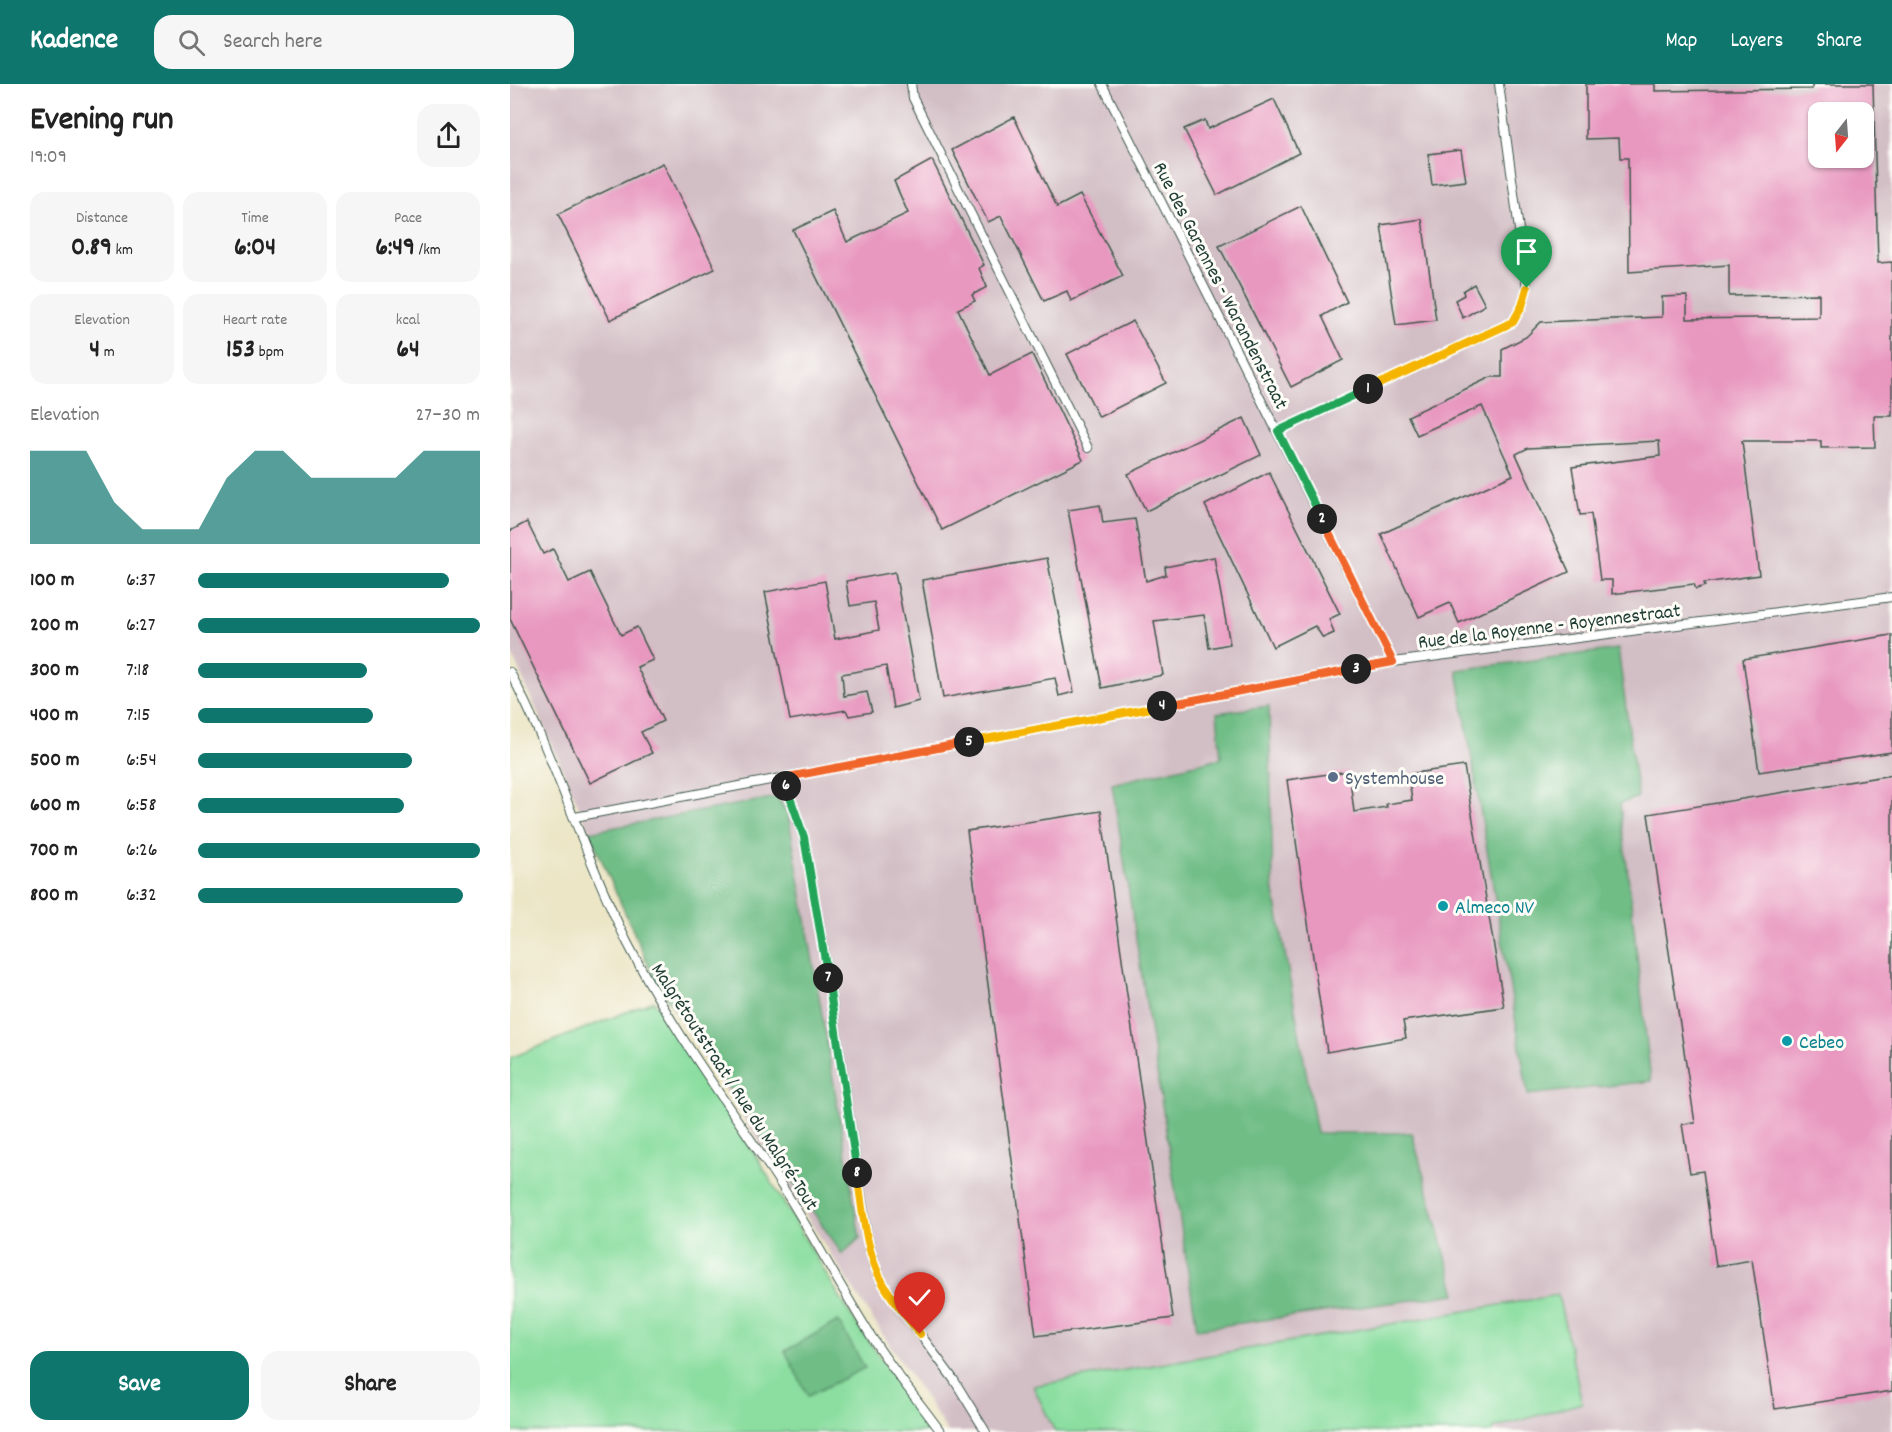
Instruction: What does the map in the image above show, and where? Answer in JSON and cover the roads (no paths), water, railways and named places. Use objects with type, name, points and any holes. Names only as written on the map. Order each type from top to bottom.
[{"type":"lane","points":[[910,84],[913,98],[1088,448]]},
{"type":"lane","name":"Rue des Garennes - Warandenstraat","points":[[1102,84],[1393,662]]},
{"type":"lane","points":[[1278,431],[1513,322],[1522,306],[1527,288],[1498,84]]},
{"type":"lane","name":"Rue de la Royenne - Royennestraat","points":[[575,818],[1393,662],[1892,597]]},
{"type":"lane","name":"Malgrétoutstraat / Rue du Malgré-Tout","points":[[510,672],[532,714],[601,888],[627,943],[677,1032],[789,1198],[873,1338],[941,1432]]},
{"type":"lane","points":[[783,778],[804,837],[873,1261],[884,1285],[954,1380],[986,1432]]},
{"type":"place","name":"Systemhouse","points":[[1333,777]]},
{"type":"place","name":"Almeco NV","points":[[1443,906]]},
{"type":"place","name":"Cebeo","points":[[1787,1041]]}]
